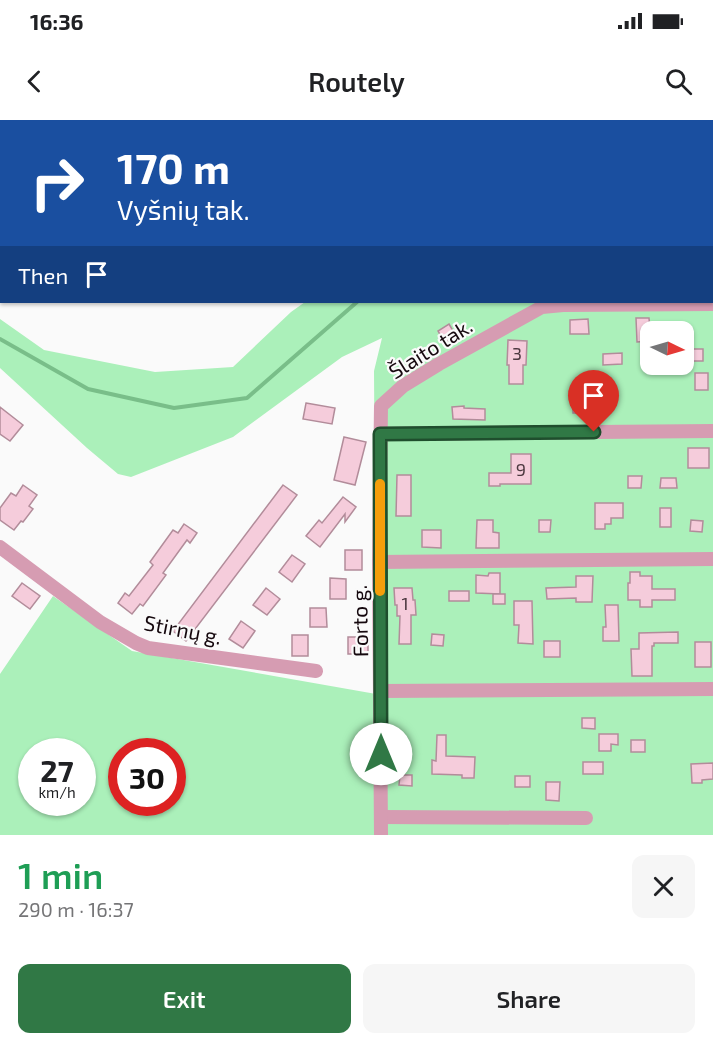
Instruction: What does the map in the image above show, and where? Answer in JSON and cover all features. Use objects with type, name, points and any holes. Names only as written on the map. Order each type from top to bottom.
[{"type":"street","name":"Šlaito tak.","points":[[381,406],[403,386],[542,307],[713,304]]},
{"type":"street","name":"Forto g.","points":[[381,406],[381,835]]},
{"type":"street","points":[[380,434],[713,431]]},
{"type":"street","name":"Stirnų g.","points":[[0,547],[100,622],[142,646],[316,671]]},
{"type":"street","points":[[380,562],[713,559]]},
{"type":"street","points":[[381,691],[713,689]]},
{"type":"street","points":[[381,817],[586,818]]},
{"type":"green space","points":[[304,303],[713,303],[713,835],[0,835],[0,674],[53,596],[132,651],[376,694],[374,371],[382,338],[342,357],[233,437],[131,477],[118,474],[0,368],[0,319],[44,350],[155,372],[233,367]]},
{"type":"building","points":[[636,318],[649,318],[649,321],[640,321],[640,342],[637,342]]},
{"type":"building","points":[[588,319],[589,334],[570,334],[570,320]]},
{"type":"building","points":[[449,324],[456,336],[445,343],[438,331]]},
{"type":"building","points":[[508,340],[527,341],[523,384],[509,384]]},
{"type":"building","points":[[694,349],[703,349],[703,361],[694,361]]},
{"type":"building","points":[[622,353],[622,364],[603,365],[603,354]]},
{"type":"building","points":[[695,373],[708,373],[708,390],[695,390]]},
{"type":"building","points":[[573,391],[590,391],[590,413],[573,413]]},
{"type":"building","points":[[306,403],[335,408],[332,424],[303,419]]},
{"type":"building","points":[[464,406],[464,408],[485,409],[485,420],[453,419],[452,407]]},
{"type":"building","points":[[0,407],[23,425],[10,441],[0,434]]},
{"type":"building","points":[[344,437],[366,442],[355,485],[334,480]]},
{"type":"building","points":[[688,448],[709,448],[709,468],[688,468]]},
{"type":"building","points":[[511,454],[531,454],[531,484],[489,486],[489,473],[511,473]]},
{"type":"building","points":[[397,475],[411,475],[411,516],[396,516]]},
{"type":"building","points":[[628,476],[642,476],[641,488],[628,488]]},
{"type":"building","points":[[661,478],[676,478],[677,488],[660,488]]},
{"type":"building","points":[[23,485],[37,495],[29,506],[33,509],[14,530],[0,520],[0,508],[11,493],[16,496]]},
{"type":"building","points":[[283,485],[297,495],[186,641],[173,631]]},
{"type":"building","points":[[343,497],[356,507],[345,522],[345,514],[320,547],[306,536],[319,520],[322,523]]},
{"type":"building","points":[[595,503],[623,503],[623,518],[611,518],[611,524],[605,524],[605,529],[595,529]]},
{"type":"building","points":[[660,508],[671,508],[671,527],[660,527]]},
{"type":"building","points":[[477,520],[493,520],[493,532],[499,533],[499,548],[476,548]]},
{"type":"building","points":[[539,520],[551,520],[550,532],[539,532]]},
{"type":"building","points":[[691,520],[703,521],[702,532],[690,531]]},
{"type":"building","points":[[184,524],[197,533],[190,543],[187,540],[163,573],[166,575],[143,606],[140,604],[132,614],[118,603],[125,593],[129,596],[153,565],[150,562],[173,530],[178,533]]},
{"type":"building","points":[[422,530],[441,530],[441,548],[422,547]]},
{"type":"building","points":[[345,550],[362,550],[362,570],[345,570]]},
{"type":"building","points":[[292,555],[305,564],[292,582],[279,572]]},
{"type":"building","points":[[630,572],[640,572],[640,576],[652,576],[652,589],[675,589],[675,600],[652,600],[652,607],[640,607],[640,600],[628,600]]},
{"type":"building","points":[[489,573],[500,573],[500,594],[476,593],[476,575],[488,576]]},
{"type":"building","points":[[576,576],[593,576],[592,602],[576,602],[576,598],[547,599],[546,588],[576,587]]},
{"type":"building","points":[[330,578],[346,579],[346,599],[330,599]]},
{"type":"building","points":[[22,583],[40,596],[30,609],[12,596]]},
{"type":"building","points":[[266,588],[280,599],[267,615],[253,605]]},
{"type":"building","points":[[394,588],[412,588],[416,615],[411,615],[411,644],[399,644],[400,616],[397,616]]},
{"type":"building","points":[[449,591],[469,591],[469,601],[449,601]]},
{"type":"building","points":[[493,594],[505,594],[505,604],[493,604]]},
{"type":"building","points":[[514,601],[532,601],[533,644],[518,643],[519,625],[514,625]]},
{"type":"building","points":[[605,605],[618,605],[619,641],[603,641],[603,627],[606,627]]},
{"type":"building","points":[[310,608],[326,608],[327,627],[310,627]]},
{"type":"building","points":[[241,621],[255,631],[243,648],[229,639]]},
{"type":"building","points":[[678,632],[678,643],[654,643],[652,646],[652,676],[632,676],[631,649],[639,649],[639,633]]},
{"type":"building","points":[[432,634],[444,635],[443,646],[431,645]]},
{"type":"building","points":[[292,635],[308,635],[308,656],[292,656]]},
{"type":"building","points":[[348,637],[368,637],[368,654],[348,654]]},
{"type":"building","points":[[544,641],[560,641],[560,657],[544,657]]},
{"type":"building","points":[[695,642],[711,642],[711,667],[695,667]]},
{"type":"building","points":[[582,718],[595,718],[595,729],[582,728]]},
{"type":"building","points":[[599,734],[618,734],[618,745],[611,744],[611,751],[599,751]]},
{"type":"building","points":[[437,735],[446,735],[446,756],[475,757],[474,778],[462,778],[462,775],[432,774],[432,760],[436,761]]},
{"type":"building","points":[[631,740],[645,740],[645,752],[631,752]]},
{"type":"building","points":[[583,762],[603,762],[603,774],[583,774]]},
{"type":"building","points":[[713,763],[713,779],[702,780],[702,783],[692,783],[691,764]]},
{"type":"building","points":[[400,775],[412,775],[412,786],[399,785]]},
{"type":"building","points":[[515,776],[530,776],[530,787],[515,787]]},
{"type":"building","points":[[546,782],[560,782],[559,801],[546,800]]},
{"type":"waterway","points":[[0,339],[88,389],[174,408],[247,398],[356,303]]},
{"type":"slow traffic","points":[[380,484],[380,591]]},
{"type":"route","points":[[381,754],[380,434],[594,432]]}]
